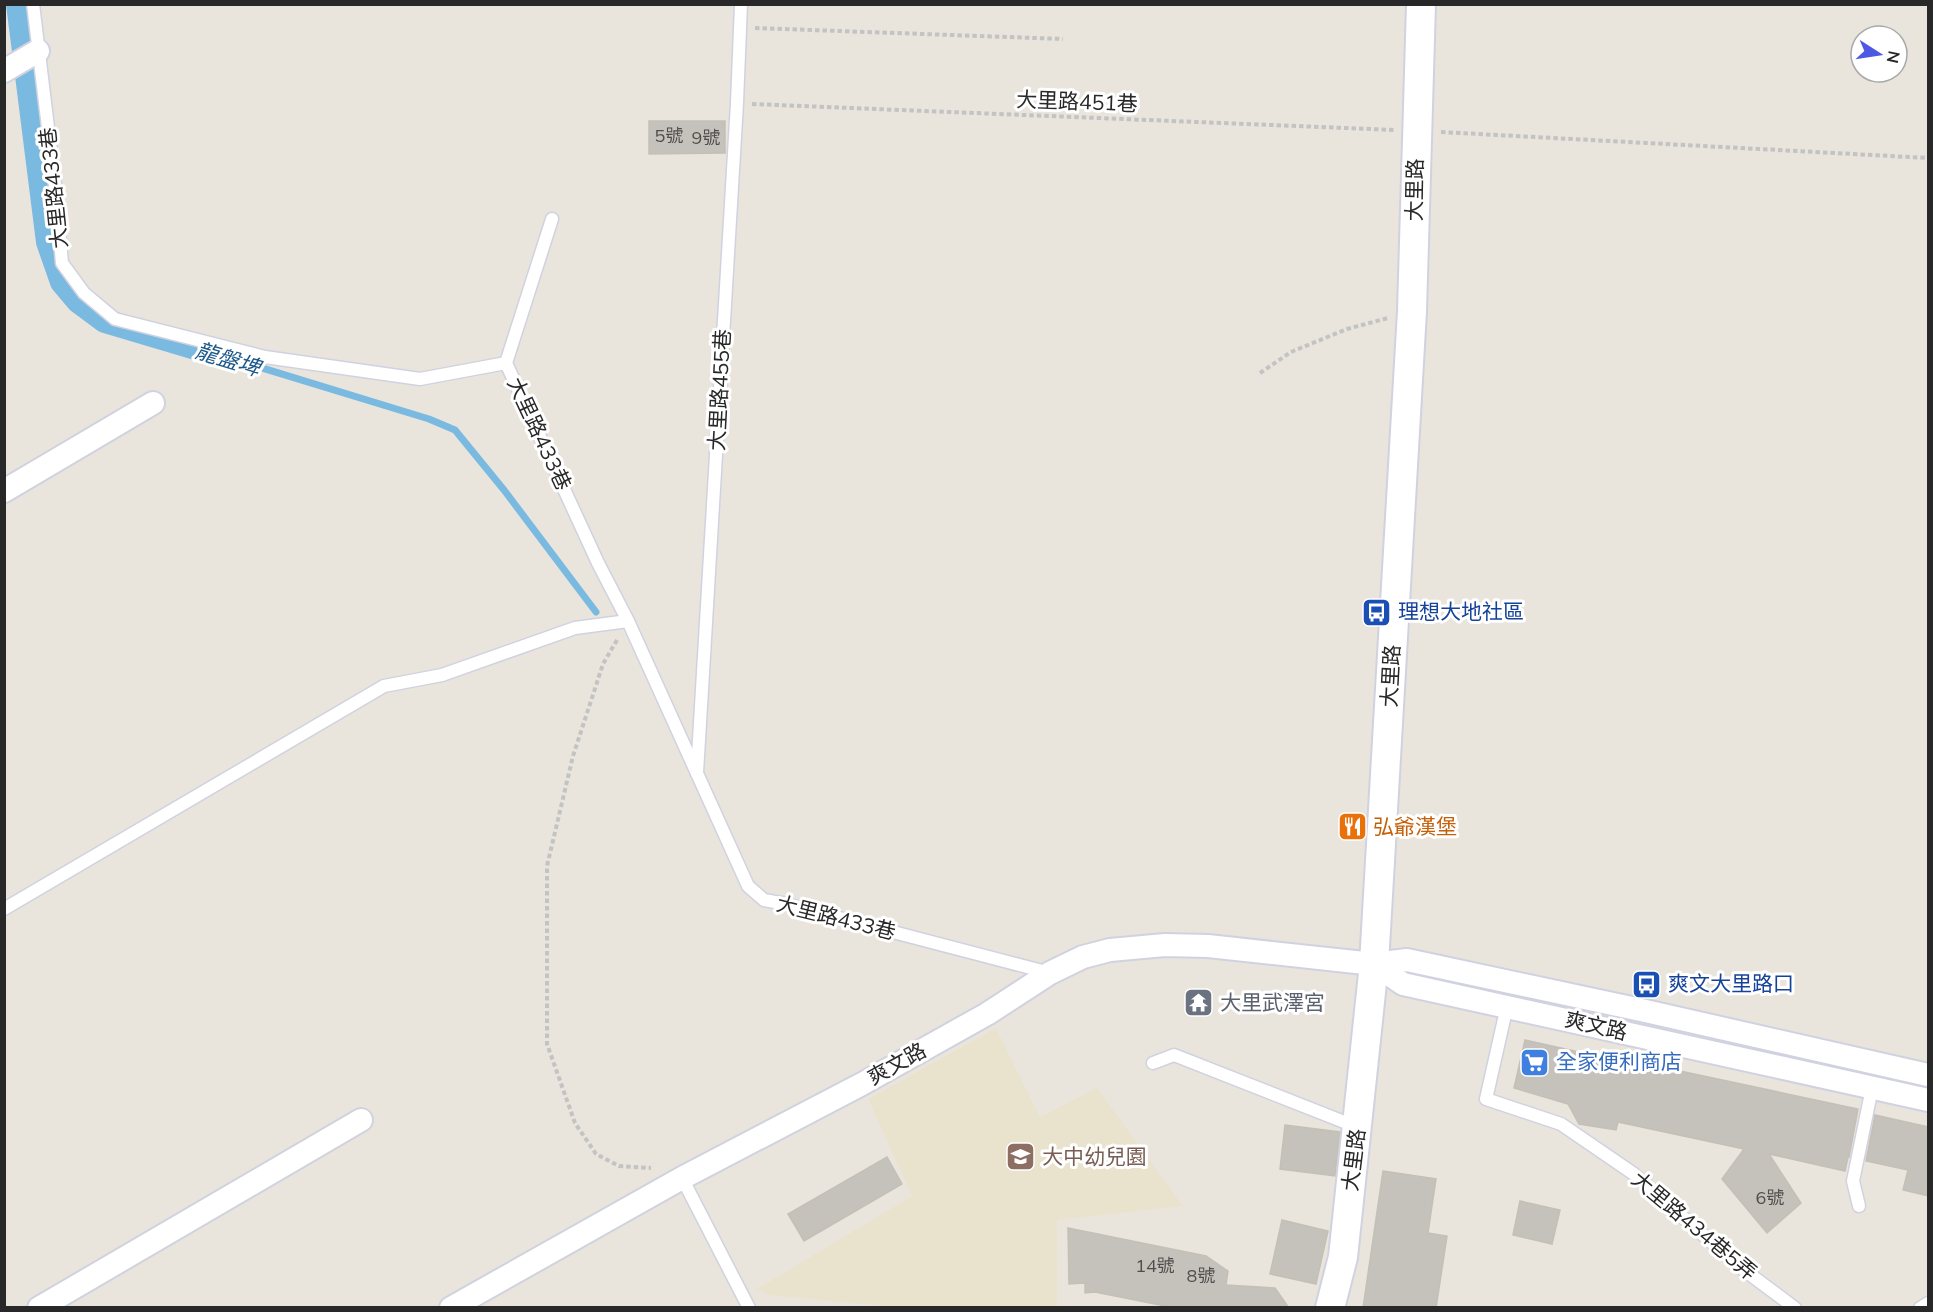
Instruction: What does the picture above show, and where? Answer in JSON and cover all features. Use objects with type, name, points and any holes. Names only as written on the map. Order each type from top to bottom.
[{"type":"street","name":"大里路","points":[[1330,1308],[1343,1257],[1374,964],[1412,311],[1421,4]]},
{"type":"street","points":[[4,71],[38,51]]},
{"type":"street","points":[[4,491],[153,403]]},
{"type":"street","name":"爽文路","points":[[451,1308],[682,1178],[862,1084],[987,1014],[1050,973],[1083,957],[1110,950],[1138,946],[1208,946],[1374,964],[1407,960],[1664,1015],[1929,1076]]},
{"type":"street","name":"爽文路","points":[[1374,964],[1403,984],[1929,1100]]},
{"type":"street","points":[[39,1308],[361,1120]]},
{"type":"lane","name":"大里路433巷","points":[[33,4],[62,263],[84,293],[115,319],[266,357],[420,379],[506,363],[598,563],[628,621],[748,886],[764,900],[1050,973]]},
{"type":"lane","name":"大里路455巷","points":[[697,775],[741,4]]},
{"type":"lane","points":[[506,363],[552,219]]},
{"type":"lane","points":[[4,909],[384,686],[442,675],[575,628],[628,621]]},
{"type":"lane","name":"大里路434巷5弄","points":[[1507,1006],[1486,1098],[1561,1124],[1634,1174],[1736,1264],[1795,1308]]},
{"type":"lane","points":[[1153,1063],[1174,1055],[1358,1127]]},
{"type":"lane","points":[[1858,1206],[1853,1181],[1872,1088]]},
{"type":"lane","points":[[682,1178],[749,1308]]},
{"type":"lane","points":[[1920,1308],[1929,1303]]},
{"type":"path","points":[[740,27],[1063,39]]},
{"type":"path","name":"大里路451巷","points":[[737,104],[1416,131],[1929,158]]},
{"type":"path","points":[[1260,373],[1291,352],[1347,329],[1412,311]]},
{"type":"path","points":[[628,621],[603,664],[573,756],[548,866],[547,1044],[574,1123],[596,1154],[619,1166],[640,1169],[668,1168],[682,1178]]},
{"type":"shaded area","name":"大中幼兒園","points":[[996,1028],[1040,1117],[1097,1088],[1183,1206],[1057,1220],[1057,1307],[895,1307],[769,1295],[757,1289],[912,1196],[868,1099]]},
{"type":"building","points":[[649,121],[725,121],[725,153],[649,154]]},
{"type":"building","points":[[1525,1040],[1858,1109],[1845,1171],[1769,1154],[1801,1203],[1767,1233],[1722,1179],[1744,1149],[1618,1122],[1616,1130],[1579,1124],[1568,1104],[1514,1088]]},
{"type":"building","points":[[1875,1115],[1929,1127],[1929,1196],[1903,1190],[1908,1170],[1866,1161]]},
{"type":"building","points":[[1285,1125],[1340,1132],[1335,1176],[1280,1169]]},
{"type":"building","points":[[887,1157],[902,1184],[804,1241],[788,1214]]},
{"type":"building","points":[[1383,1171],[1436,1179],[1428,1233],[1447,1236],[1436,1308],[1363,1308]]},
{"type":"building","points":[[1520,1201],[1560,1210],[1552,1244],[1513,1235]]},
{"type":"building","points":[[1282,1220],[1328,1231],[1316,1284],[1270,1274]]},
{"type":"building","points":[[1068,1228],[1206,1256],[1228,1271],[1226,1285],[1275,1288],[1289,1308],[1175,1308],[1095,1292],[1085,1293],[1085,1283],[1069,1284]]},
{"type":"waterway","name":"龍盤埤","points":[[18,4],[48,242],[62,282],[78,301],[105,321],[236,360]]},
{"type":"waterway","name":"龍盤埤","points":[[236,360],[429,419],[455,430],[504,490],[596,612]]},
{"type":"place","name":"理想大地社區","points":[[1377,612]]},
{"type":"place","name":"弘爺漢堡","points":[[1352,827]]},
{"type":"place","name":"爽文大里路口","points":[[1647,984]]},
{"type":"place","name":"大里武澤宮","points":[[1199,1003]]},
{"type":"place","name":"全家便利商店","points":[[1535,1062]]},
{"type":"place","name":"大中幼兒園","points":[[1021,1157]]}]
